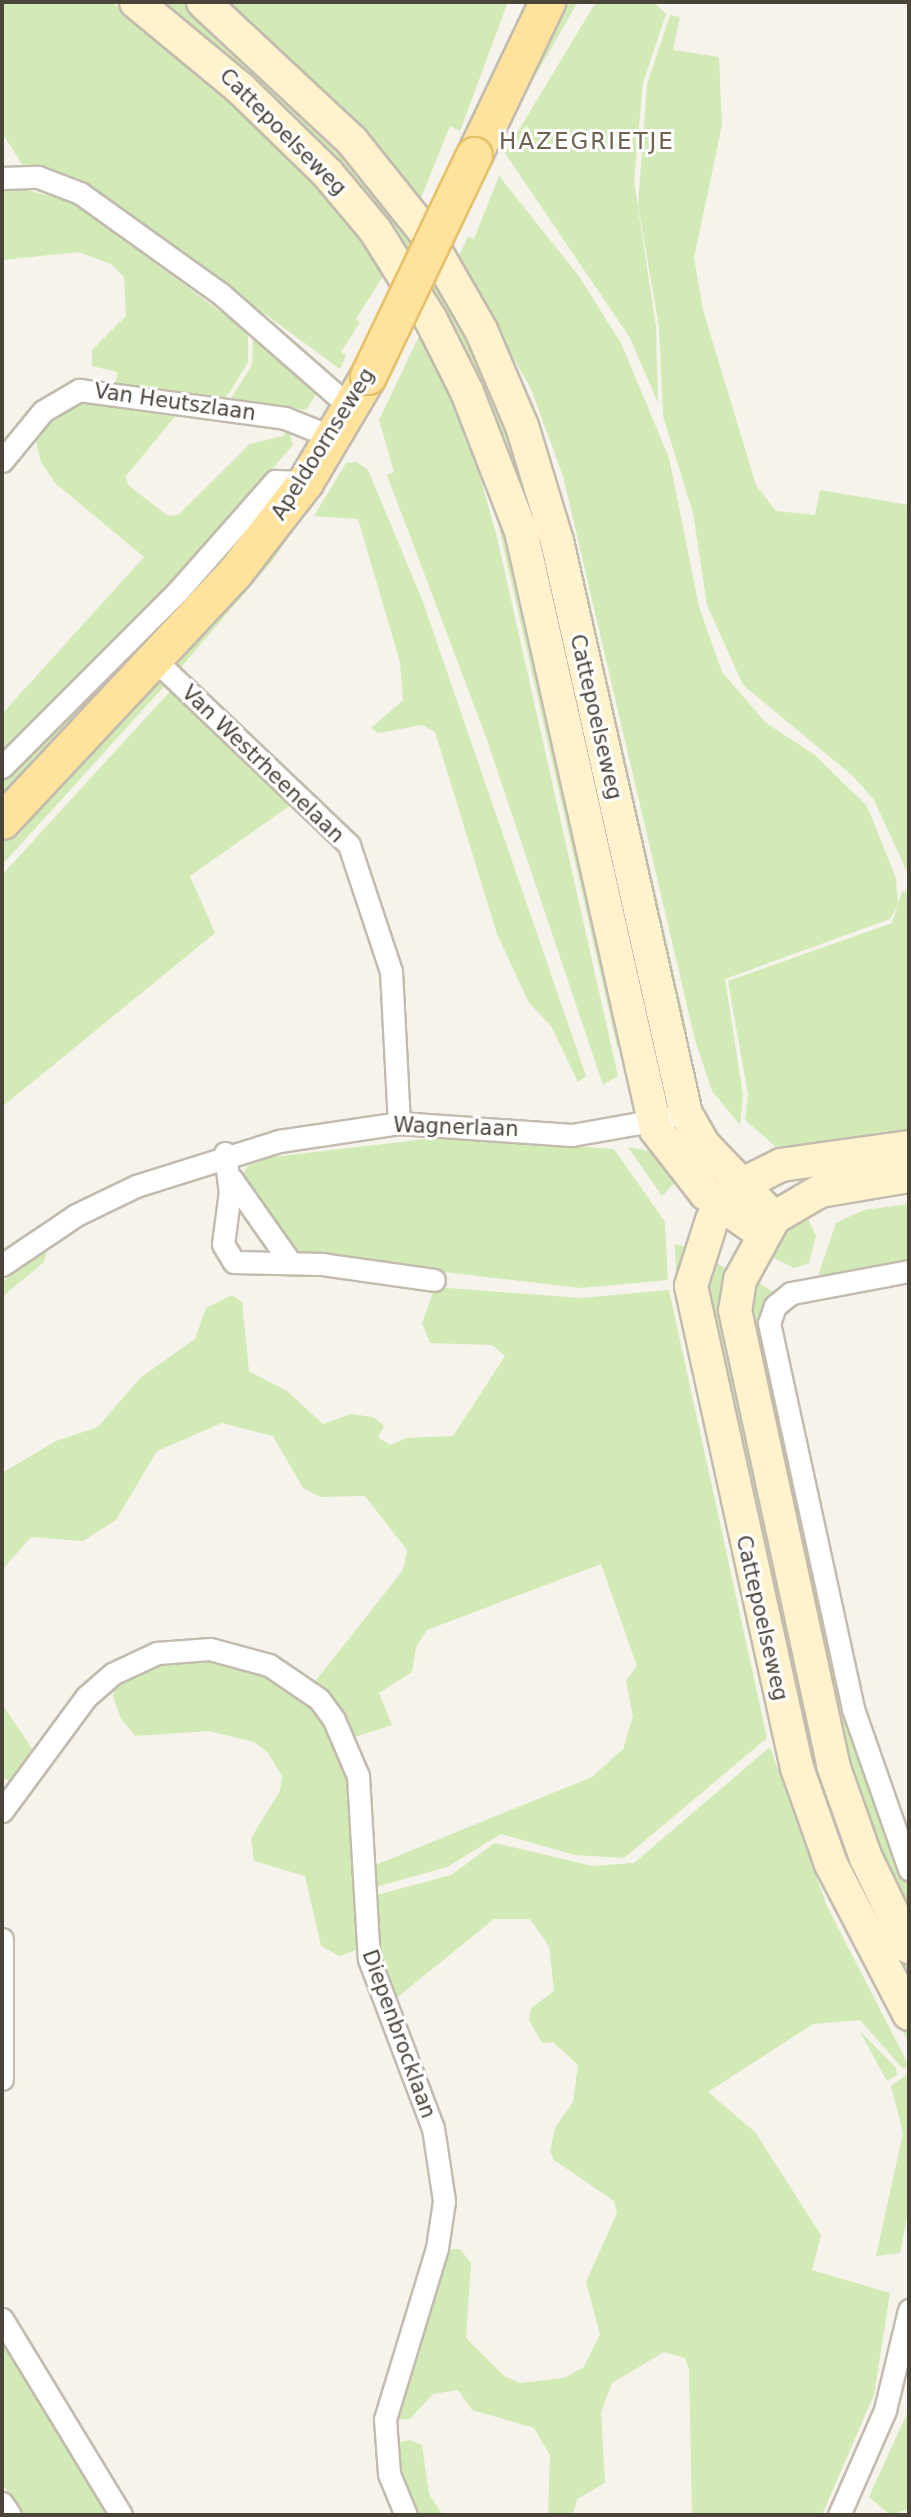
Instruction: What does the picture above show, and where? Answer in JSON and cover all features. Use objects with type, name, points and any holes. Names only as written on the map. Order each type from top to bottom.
[{"type":"main road","name":"Apeldoornseweg","points":[[2,821],[235,572],[290,481],[332,437],[368,376],[547,2]]},
{"type":"street","name":"Cattepoelseweg","points":[[136,2],[240,88],[319,166],[410,282],[467,392],[521,531],[653,1121],[660,1141],[769,1226],[736,1295],[748,1383],[833,1765],[866,1858],[909,1947]]},
{"type":"street","name":"Cattepoelseweg","points":[[203,2],[352,141],[435,249],[481,330],[544,495],[686,1114],[731,1196]]},
{"type":"street","points":[[2,178],[38,177],[80,193],[221,294],[350,407]]},
{"type":"street","points":[[410,282],[435,249]]},
{"type":"street","name":"Van Heutszlaan","points":[[2,461],[43,411],[79,390],[285,418],[332,437]]},
{"type":"street","name":"Apeldoornseweg","points":[[2,767],[290,481]]},
{"type":"street","name":"Van Westrheenelaan","points":[[154,659],[349,845],[391,971],[399,1123]]},
{"type":"street","name":"Wagnerlaan","points":[[2,1265],[106,1199],[225,1153],[399,1123],[572,1135],[686,1114]]},
{"type":"street","points":[[731,1196],[781,1165],[909,1147]]},
{"type":"street","points":[[225,1153],[231,1178],[259,1223],[290,1262]]},
{"type":"street","points":[[769,1226],[820,1191],[909,1176]]},
{"type":"street","points":[[231,1178],[223,1237],[228,1258],[242,1266],[290,1262],[435,1280]]},
{"type":"street","name":"Cattepoelseweg","points":[[731,1196],[695,1266],[694,1310],[787,1729],[831,1864],[909,2014]]},
{"type":"street","points":[[223,1237],[259,1223]]},
{"type":"street","points":[[909,1271],[803,1290],[780,1301],[771,1314],[782,1394],[853,1709],[909,1869]]},
{"type":"street","points":[[748,1383],[782,1394]]},
{"type":"street","name":"Diepenbrocklaan","points":[[2,1811],[86,1697],[112,1674],[157,1653],[211,1649],[262,1662],[302,1685],[334,1720],[358,1776],[369,1959],[433,2128],[444,2202],[437,2248],[385,2419],[388,2474],[406,2515]]},
{"type":"street","points":[[2,1939],[2,2079]]},
{"type":"street","points":[[839,2515],[903,2372],[909,2310]]},
{"type":"street","points":[[2,2319],[121,2515]]},
{"type":"street","points":[[2,2503],[10,2515]]},
{"type":"green space","points":[[2,2],[112,2],[234,102],[327,196],[385,273],[356,319],[360,322],[341,352],[346,355],[340,369],[85,182],[22,164],[2,133]]},
{"type":"green space","points":[[151,2],[186,2],[318,122],[420,248],[407,264]]},
{"type":"green space","points":[[223,2],[508,2],[460,131],[450,126],[419,203],[352,122]]},
{"type":"green space","points":[[570,2],[578,2],[503,131],[550,28]]},
{"type":"green space","points":[[596,2],[653,2],[666,14],[643,83],[634,181],[656,327],[658,403],[630,338],[505,153]]},
{"type":"green space","points":[[670,15],[680,17],[673,50],[719,57],[722,125],[694,258],[703,310],[756,485],[776,511],[815,515],[820,490],[909,505],[909,876],[874,800],[853,776],[743,685],[707,605],[693,513],[663,416],[659,327],[638,205],[647,84]]},
{"type":"green space","points":[[499,176],[578,275],[621,343],[669,458],[699,607],[722,672],[766,723],[815,755],[867,806],[896,878],[898,904],[890,919],[725,979],[743,1095],[740,1125],[712,1091],[695,1040],[563,476],[531,389],[457,259],[468,237],[474,239]]},
{"type":"green space","points":[[25,189],[74,203],[248,332],[248,362],[223,399],[116,385],[117,372],[92,366],[92,350],[126,316],[124,277],[111,264],[79,252],[2,260],[2,190]]},
{"type":"green space","points":[[437,265],[516,434],[660,1039],[645,1042],[538,565],[420,285]]},
{"type":"green space","points":[[421,332],[473,452],[497,537],[618,1076],[603,1085],[486,737],[387,475],[394,472],[379,420]]},
{"type":"green space","points":[[253,336],[318,391],[306,410],[231,398],[252,365]]},
{"type":"green space","points":[[522,387],[536,412],[576,542],[687,1031],[682,1033],[541,436],[529,402],[520,403]]},
{"type":"green space","points":[[77,397],[182,408],[126,476],[128,485],[168,516],[178,515],[250,444],[283,436],[288,427],[293,445],[172,584],[2,755],[2,714],[144,557],[55,483],[41,462],[34,433]]},
{"type":"green space","points":[[357,462],[368,470],[423,602],[586,1076],[578,1082],[551,1026],[529,1003],[497,934],[435,732],[422,725],[378,733],[371,728],[403,700],[400,662],[358,519],[314,516],[346,463]]},
{"type":"green space","points":[[322,487],[273,560],[176,673],[170,668]]},
{"type":"green space","points":[[492,497],[507,535],[627,1045],[617,1047]]},
{"type":"green space","points":[[270,498],[218,567],[2,797],[2,779]]},
{"type":"green space","points":[[163,675],[168,682],[2,865],[2,844]]},
{"type":"green space","points":[[174,687],[298,800],[190,876],[215,933],[2,1107],[2,875]]},
{"type":"green space","points":[[902,891],[909,892],[909,1139],[784,1154],[745,1120],[748,1095],[728,981],[892,923]]},
{"type":"green space","points":[[442,1137],[614,1149],[665,1222],[668,1280],[581,1288],[297,1255],[242,1177],[250,1161],[264,1158]]},
{"type":"green space","points":[[628,1147],[656,1152],[680,1178],[662,1196]]},
{"type":"green space","points":[[909,1204],[909,1261],[818,1276],[836,1223],[864,1210]]},
{"type":"green space","points":[[805,1212],[816,1236],[809,1263],[794,1268],[766,1254]]},
{"type":"green space","points":[[675,1244],[686,1247],[679,1279],[777,1734],[749,1636],[677,1301]]},
{"type":"green space","points":[[47,1251],[44,1262],[2,1297],[2,1282]]},
{"type":"green space","points":[[712,1260],[728,1270],[721,1308],[812,1717],[798,1721],[704,1293]]},
{"type":"green space","points":[[757,1282],[774,1292],[761,1309],[762,1343],[753,1345],[749,1322]]},
{"type":"green space","points":[[435,1287],[581,1298],[669,1290],[767,1738],[624,1858],[575,1855],[501,1834],[447,1867],[372,1888],[373,1866],[592,1777],[623,1749],[633,1716],[626,1681],[637,1666],[601,1564],[427,1630],[416,1647],[412,1672],[379,1693],[392,1725],[355,1737],[314,1683],[403,1570],[407,1550],[365,1496],[320,1497],[303,1488],[273,1436],[222,1423],[157,1451],[116,1520],[83,1541],[31,1537],[2,1570],[2,1473],[56,1441],[98,1427],[140,1378],[195,1339],[206,1308],[232,1295],[242,1302],[249,1371],[287,1391],[323,1424],[351,1414],[373,1417],[384,1426],[378,1437],[390,1445],[407,1438],[453,1436],[505,1356],[492,1345],[430,1343],[422,1323]]},
{"type":"green space","points":[[768,1400],[776,1405],[845,1708],[834,1711]]},
{"type":"green space","points":[[209,1659],[266,1674],[320,1715],[350,1779],[359,1949],[340,1956],[321,1946],[305,1876],[254,1861],[251,1838],[280,1791],[282,1776],[268,1753],[254,1742],[209,1731],[135,1736],[121,1719],[113,1696],[116,1683],[159,1663]]},
{"type":"green space","points":[[2,1704],[33,1750],[12,1783],[2,1776]]},
{"type":"green space","points":[[846,1716],[909,1889],[909,1914],[852,1778],[836,1720]]},
{"type":"green space","points":[[813,1724],[909,1961],[909,1991],[855,1887],[800,1728]]},
{"type":"green space","points":[[779,1741],[890,2004],[909,2033],[909,2043],[831,1904],[789,1794],[774,1743]]},
{"type":"green space","points":[[770,1747],[827,1906],[909,2066],[903,2069],[860,2020],[813,2024],[708,2092],[755,2132],[821,2235],[812,2270],[890,2293],[874,2395],[822,2515],[692,2515],[689,2369],[685,2358],[664,2352],[612,2383],[601,2412],[605,2483],[577,2499],[573,2515],[548,2515],[550,2455],[534,2428],[472,2410],[458,2390],[433,2394],[410,2419],[395,2420],[447,2249],[460,2249],[471,2263],[466,2338],[504,2376],[520,2383],[564,2378],[584,2367],[600,2334],[586,2282],[617,2213],[614,2201],[554,2160],[550,2151],[555,2128],[573,2102],[578,2065],[553,2042],[542,2043],[529,2020],[531,2008],[554,1991],[549,1946],[530,1919],[494,1919],[394,2000],[378,1951],[373,1896],[451,1875],[495,1843],[592,1866],[634,1863]]},
{"type":"green space","points":[[859,2030],[896,2068],[897,2075],[887,2081]]},
{"type":"green space","points":[[909,2073],[909,2207],[900,2253],[876,2256],[903,2133],[891,2086]]},
{"type":"green space","points":[[2,2335],[113,2515],[23,2515],[2,2483]]},
{"type":"green space","points":[[909,2409],[909,2509],[890,2515],[869,2497]]},
{"type":"green space","points":[[410,2440],[422,2445],[429,2494],[443,2515],[419,2515],[397,2471],[395,2443]]},
{"type":"district","name":"HAZEGRIETJE","points":[[587,141]]}]
